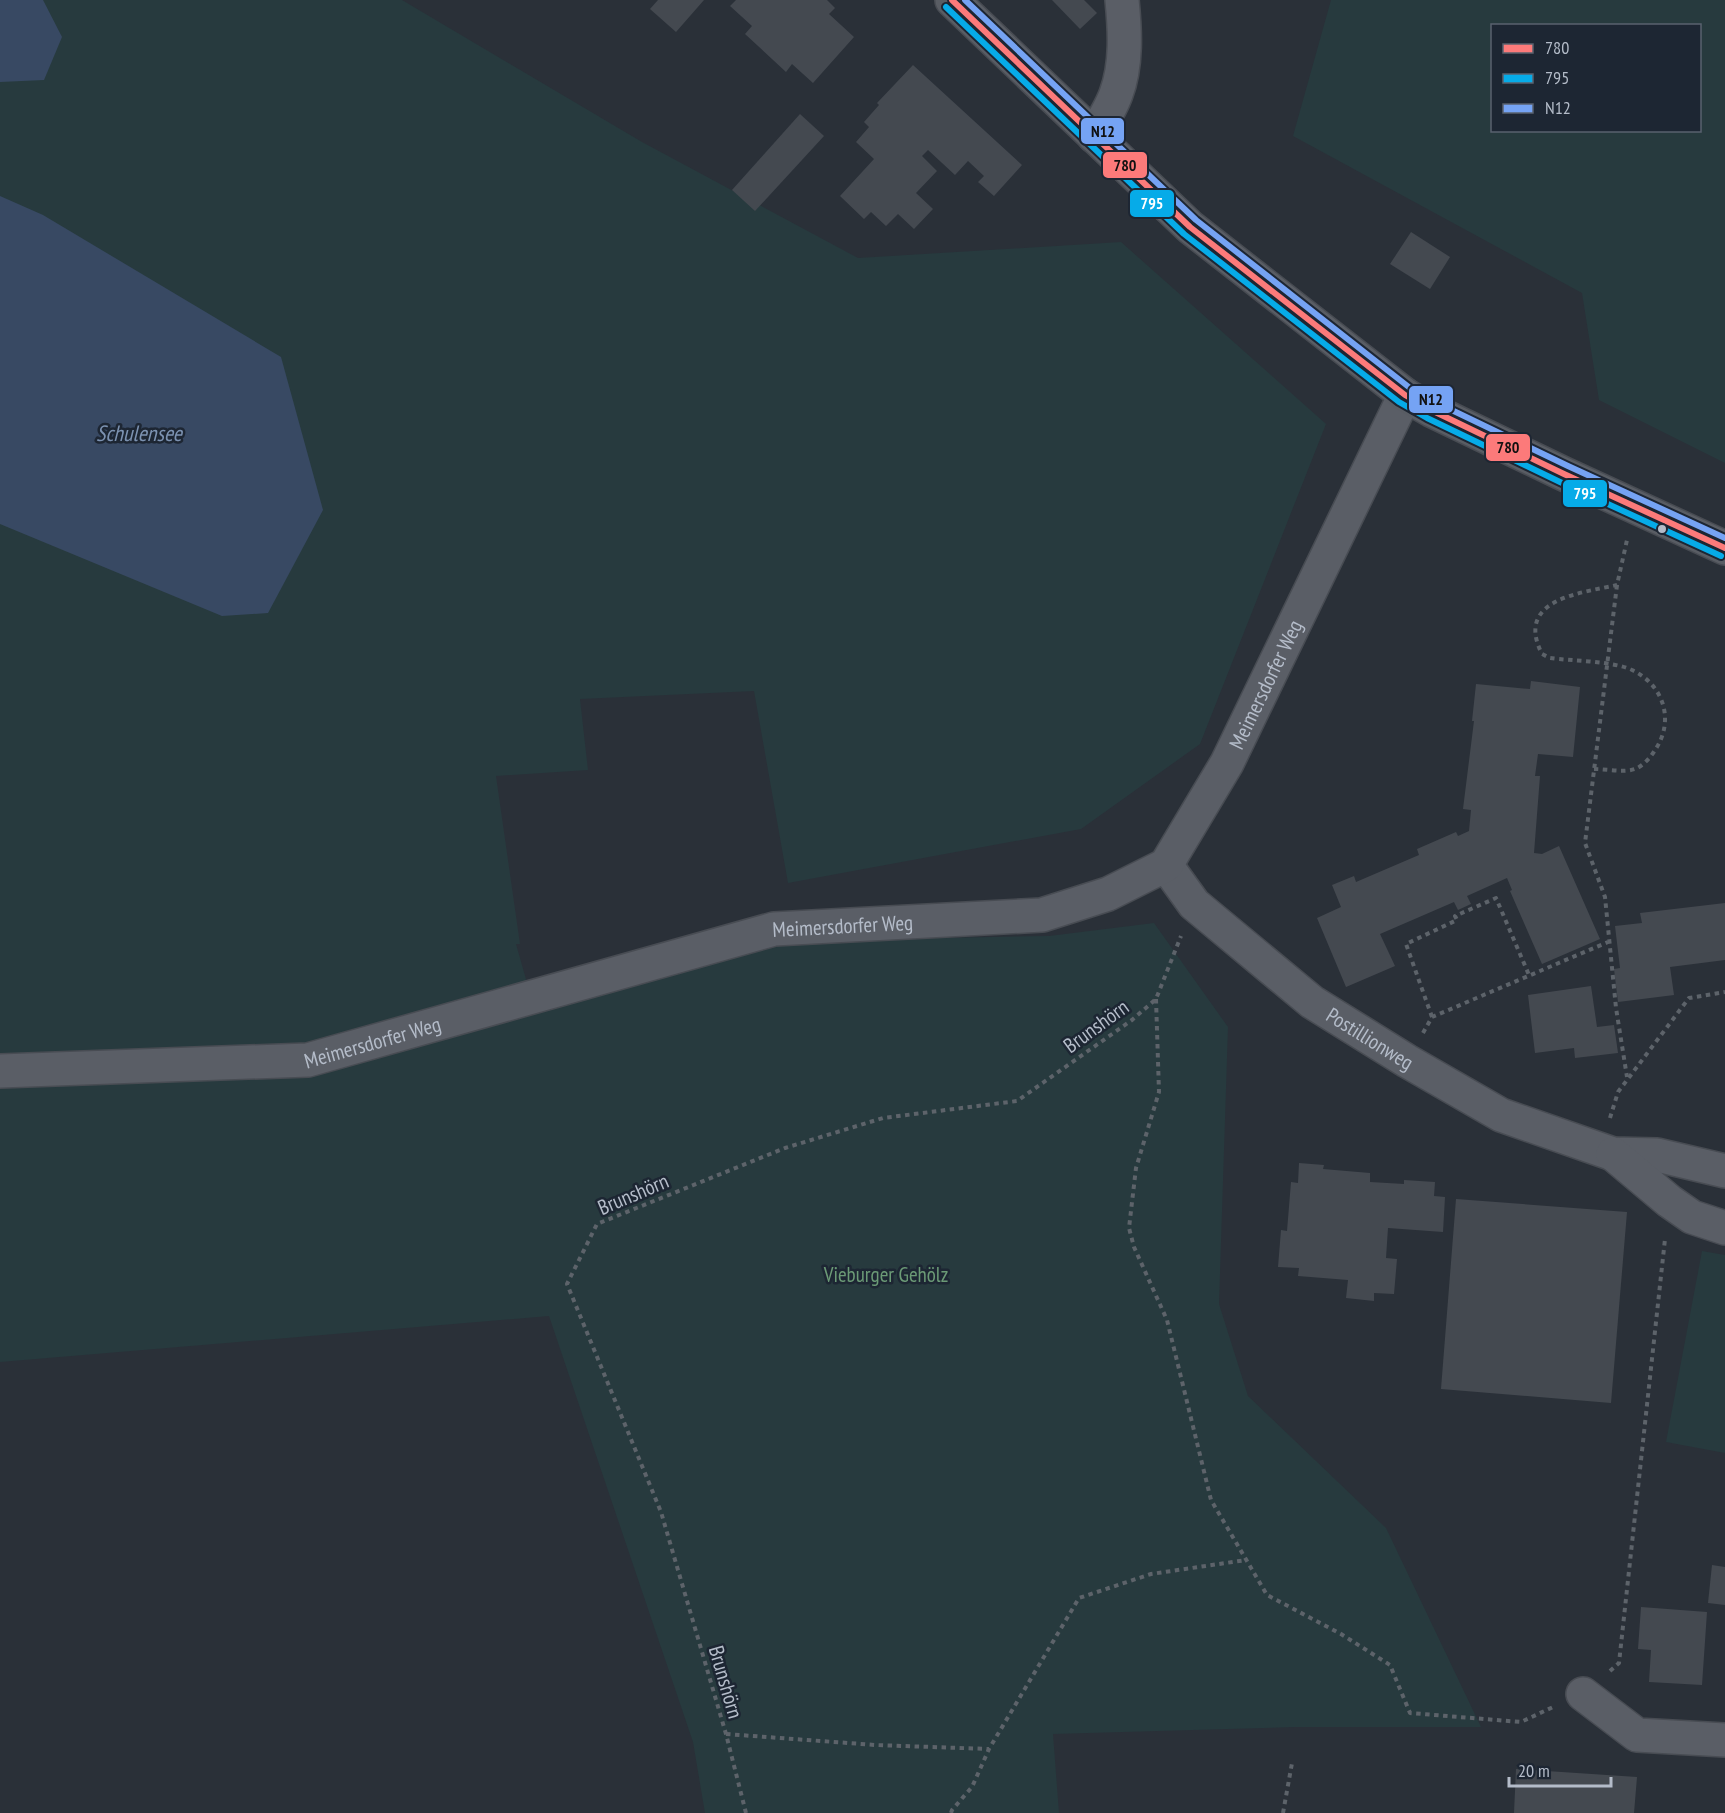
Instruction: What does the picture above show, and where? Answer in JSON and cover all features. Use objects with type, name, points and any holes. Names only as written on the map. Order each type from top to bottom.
[{"type":"main road","points":[[952,0],[1190,227],[1405,395],[1431,410],[1725,548]]},
{"type":"street","points":[[1094,136],[1116,95],[1121,77],[1124,31],[1122,0]]},
{"type":"street","name":"Meimersdorfer Weg","points":[[0,1071],[308,1060],[774,929],[1042,915],[1108,894],[1166,865],[1227,763],[1405,395]]},
{"type":"street","name":"Postillionweg","points":[[1166,865],[1194,904],[1312,1002],[1407,1061],[1501,1115],[1607,1152],[1657,1155],[1725,1171]]},
{"type":"street","name":"Postillionweg","points":[[1607,1152],[1692,1217],[1725,1228]]},
{"type":"street","points":[[1583,1694],[1637,1734],[1725,1740]]},
{"type":"path","points":[[1628,1077],[1608,942],[1605,897],[1585,843],[1617,585],[1634,507]]},
{"type":"path","points":[[1594,769],[1637,768],[1651,756],[1662,739],[1666,726],[1665,711],[1660,695],[1649,681],[1631,669],[1550,658],[1542,654],[1535,634],[1536,624],[1548,606],[1561,598],[1617,585]]},
{"type":"path","points":[[1432,1017],[1406,944],[1458,920],[1455,916],[1496,898],[1529,975]]},
{"type":"path","name":"Brunshörn","points":[[746,1813],[726,1734],[661,1512],[567,1284],[597,1224],[785,1148],[883,1118],[1017,1101],[1132,1020],[1156,999],[1194,904]]},
{"type":"path","points":[[1407,1061],[1432,1017],[1608,942]]},
{"type":"path","points":[[1607,1152],[1618,1092],[1628,1077],[1689,998],[1725,992]]},
{"type":"path","points":[[1156,999],[1160,1092],[1136,1168],[1129,1228],[1134,1247],[1167,1320],[1211,1500],[1267,1595],[1341,1634],[1390,1665],[1410,1713],[1521,1722],[1583,1694],[1619,1663],[1669,1201]]},
{"type":"path","points":[[951,1813],[951,1810],[972,1787],[989,1749],[1079,1598],[1151,1574],[1246,1560]]},
{"type":"path","points":[[726,1734],[875,1745],[989,1749]]},
{"type":"path","points":[[1283,1813],[1292,1763]]},
{"type":"green space","name":"Vieburger Gehölz","points":[[0,0],[402,0],[642,142],[858,258],[1121,242],[1326,424],[1200,744],[1081,829],[788,883],[754,691],[580,699],[588,770],[496,776],[520,944],[516,944],[533,1004],[784,941],[1049,936],[1154,923],[1228,1027],[1219,1304],[1248,1396],[1386,1528],[1481,1727],[1295,1727],[1053,1734],[1059,1813],[705,1813],[693,1742],[549,1316],[0,1362]]},
{"type":"green space","points":[[1331,0],[1725,0],[1725,463],[1599,400],[1582,293],[1293,136]]},
{"type":"green space","points":[[1702,1251],[1725,1255],[1725,1453],[1666,1442]]},
{"type":"water","points":[[0,0],[43,0],[62,37],[44,80],[0,82]]},
{"type":"water","name":"Schulensee","points":[[0,196],[43,215],[281,357],[323,510],[268,613],[222,616],[0,524]]},
{"type":"building","points":[[658,0],[704,0],[676,32],[650,9]]},
{"type":"building","points":[[736,0],[827,0],[835,8],[829,14],[854,37],[813,83],[792,64],[786,72],[745,34],[752,26],[730,6]]},
{"type":"building","points":[[1052,0],[1084,0],[1097,13],[1080,29]]},
{"type":"building","points":[[913,65],[1022,165],[994,196],[978,182],[984,176],[968,161],[955,175],[928,150],[922,156],[937,171],[916,193],[933,209],[914,229],[898,214],[886,226],[871,212],[864,219],[840,196],[874,159],[856,142],[869,127],[864,122],[879,105],[877,103]]},
{"type":"building","points":[[800,114],[824,136],[755,211],[732,190]]},
{"type":"building","points":[[1411,232],[1450,257],[1430,289],[1390,264]]},
{"type":"building","points":[[1531,681],[1580,687],[1573,757],[1538,754],[1535,776],[1540,776],[1534,853],[1542,854],[1559,846],[1600,939],[1542,964],[1510,891],[1512,890],[1507,878],[1467,896],[1471,904],[1458,910],[1454,902],[1380,934],[1395,966],[1346,987],[1317,918],[1341,907],[1332,885],[1354,876],[1356,882],[1419,855],[1417,849],[1456,832],[1458,836],[1469,831],[1471,810],[1463,809],[1474,721],[1472,721],[1476,684],[1530,689]]},
{"type":"building","points":[[1725,903],[1725,960],[1670,967],[1674,995],[1618,1002],[1614,969],[1620,968],[1615,926],[1642,923],[1640,913]]},
{"type":"building","points":[[1591,986],[1597,1027],[1614,1025],[1618,1053],[1575,1058],[1574,1048],[1535,1053],[1528,995]]},
{"type":"building","points":[[1299,1163],[1324,1165],[1323,1169],[1370,1173],[1370,1182],[1404,1184],[1404,1180],[1435,1182],[1434,1196],[1445,1197],[1443,1232],[1388,1228],[1386,1258],[1397,1259],[1394,1294],[1374,1293],[1374,1301],[1346,1298],[1348,1280],[1298,1276],[1299,1268],[1278,1267],[1281,1230],[1287,1231],[1291,1182],[1298,1183]]},
{"type":"building","points":[[1456,1199],[1627,1212],[1611,1403],[1441,1389]]},
{"type":"building","points":[[1712,1565],[1725,1567],[1725,1605],[1708,1603]]},
{"type":"building","points":[[1641,1607],[1707,1612],[1702,1685],[1649,1682],[1651,1650],[1638,1649]]},
{"type":"building","points":[[1516,1769],[1637,1777],[1634,1813],[1514,1813]]},
{"type":"transit line","name":"780","points":[[952,0],[1190,227],[1405,395],[1431,410],[1564,474],[1725,548]]},
{"type":"transit line","name":"N12","points":[[965,0],[1196,220],[1410,388],[1568,466],[1725,538]]},
{"type":"transit line","name":"795","points":[[946,7],[1184,234],[1399,402],[1427,418],[1560,482],[1721,556]]}]
